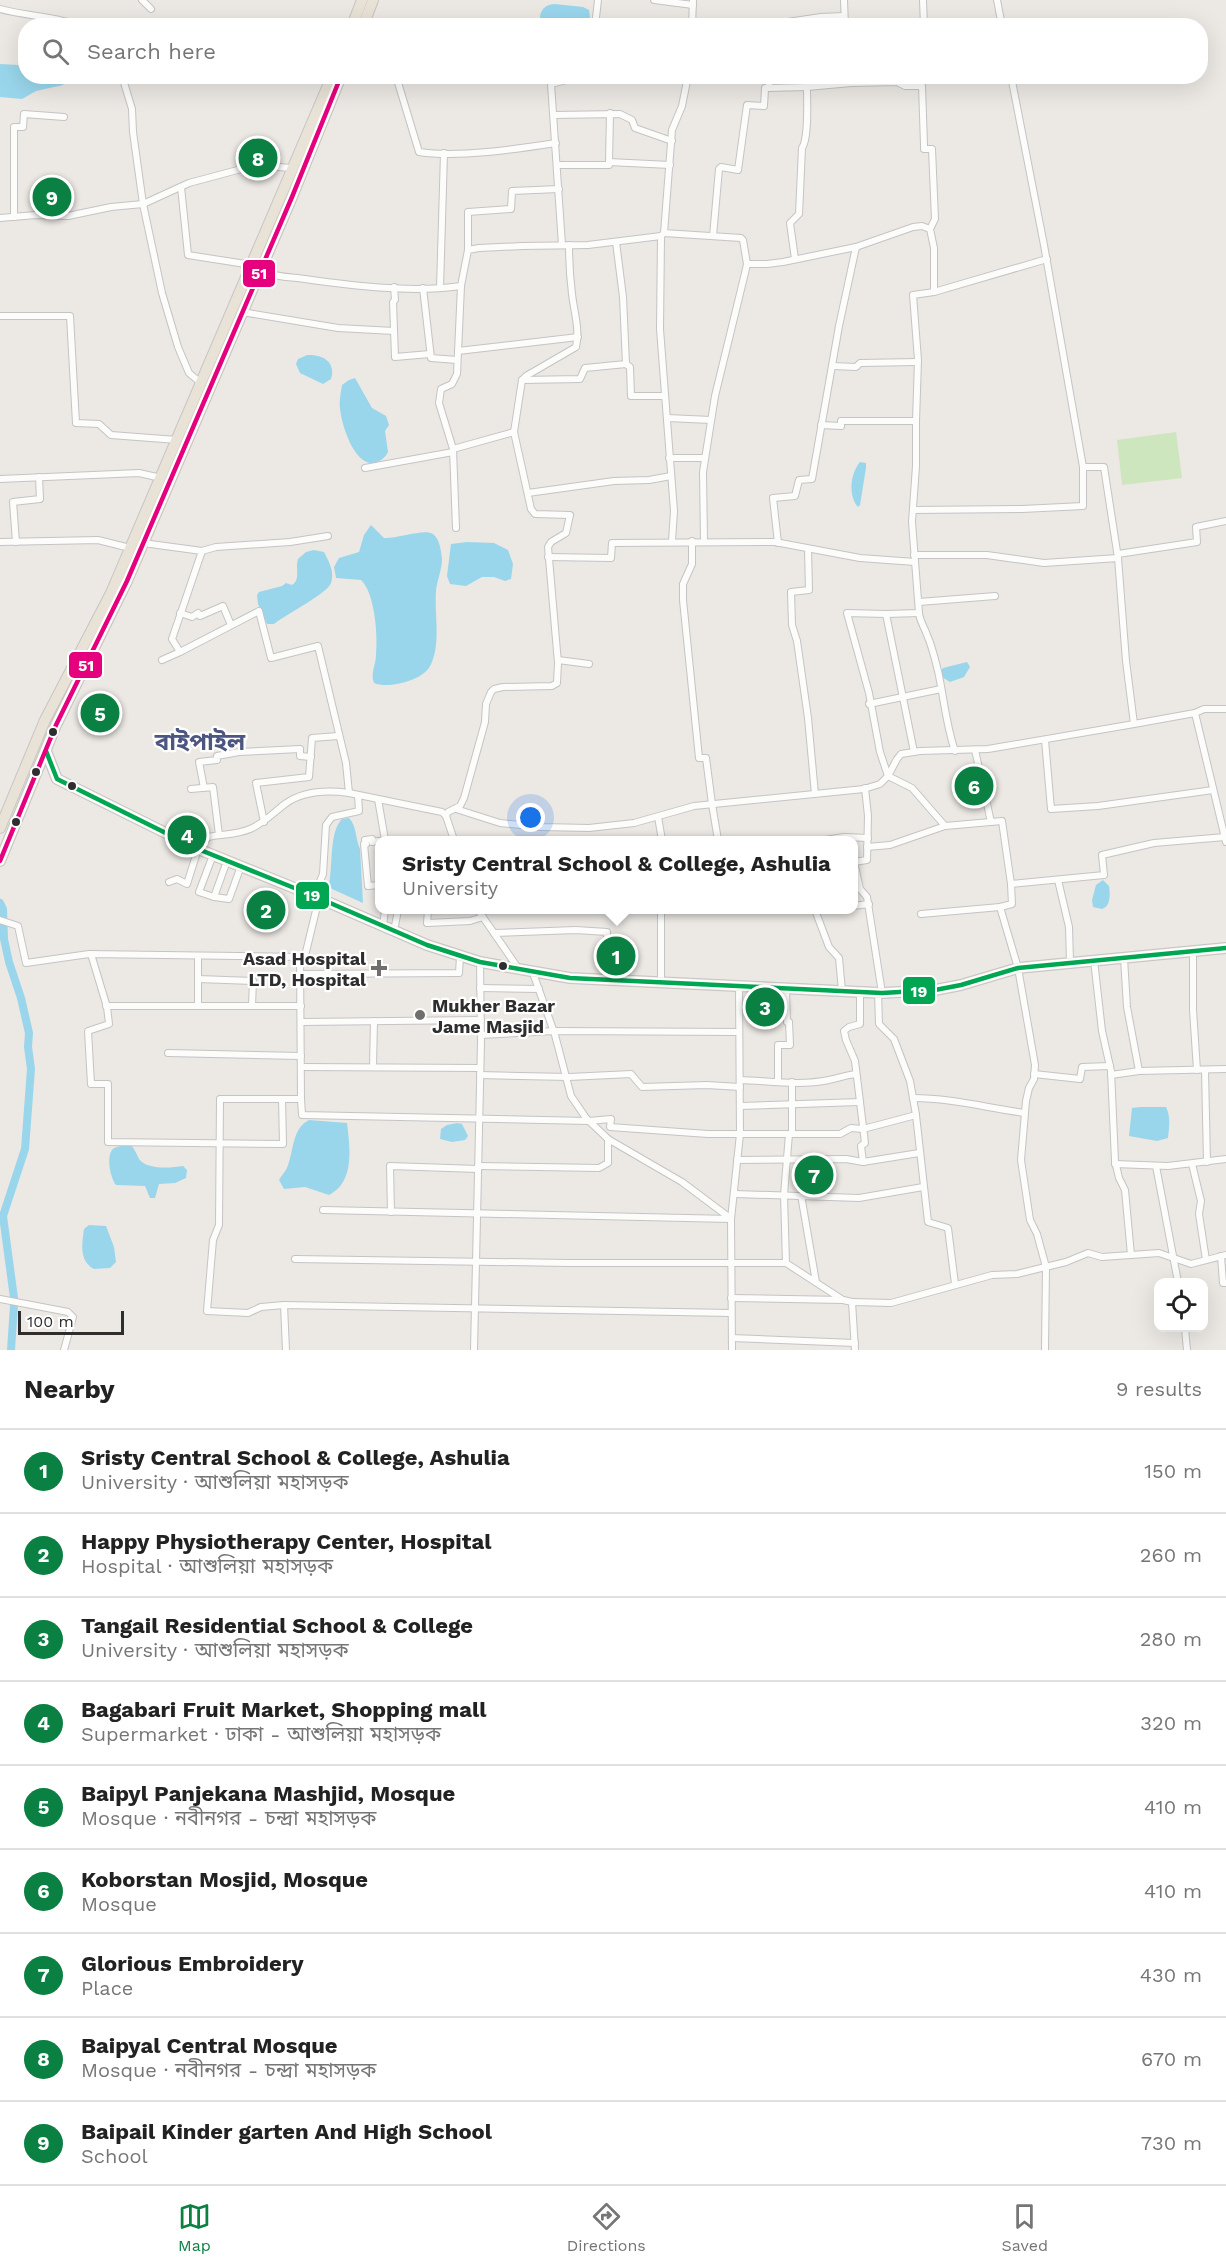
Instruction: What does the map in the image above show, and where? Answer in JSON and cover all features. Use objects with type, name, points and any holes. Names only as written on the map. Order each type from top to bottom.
[{"type":"highway","points":[[355,18],[362,0]]},
{"type":"highway","points":[[366,18],[373,0]]},
{"type":"highway","points":[[0,861],[56,725],[82,676],[143,543],[242,312],[292,168],[329,84]]},
{"type":"highway","points":[[0,828],[45,720],[111,593],[131,549],[201,382],[292,197],[338,84]]},
{"type":"highway","points":[[46,751],[57,780],[198,849],[316,897],[394,932],[460,957],[520,971],[570,978],[880,993],[935,990],[1018,968],[1226,948]]},
{"type":"street","points":[[142,0],[151,9]]},
{"type":"street","points":[[596,18],[598,0]]},
{"type":"street","points":[[654,0],[693,2],[692,18]]},
{"type":"street","points":[[814,18],[844,16],[844,0]]},
{"type":"street","points":[[924,0],[924,18]]},
{"type":"street","points":[[997,0],[1000,18]]},
{"type":"street","points":[[0,9],[44,18]]},
{"type":"street","points":[[124,84],[132,109],[143,204],[162,293],[178,347],[189,373],[201,382]]},
{"type":"street","points":[[398,84],[417,149],[423,153],[514,150],[556,143]]},
{"type":"street","points":[[446,816],[448,812],[460,806],[470,778],[485,722],[486,704],[491,692],[503,687],[552,686],[557,683],[558,660],[548,547],[551,542],[566,533],[570,515],[535,514],[531,508],[514,432],[522,380],[526,375],[576,347],[578,337],[559,189],[551,84]]},
{"type":"street","points":[[672,541],[674,512],[660,328],[663,234],[672,130],[682,106],[686,84]]},
{"type":"street","points":[[769,84],[769,88]]},
{"type":"street","points":[[713,236],[719,169],[721,167],[738,170],[746,106],[764,106],[764,89],[826,84]]},
{"type":"street","points":[[901,84],[922,86],[924,148],[932,150],[935,219],[930,229],[934,248],[934,292]]},
{"type":"street","points":[[913,510],[1083,506],[1083,467],[1047,259],[1013,84]]},
{"type":"street","points":[[795,259],[790,223],[799,214],[802,148],[805,144],[807,120],[807,87]]},
{"type":"street","points":[[554,115],[610,113],[628,117],[634,122],[635,128],[672,141]]},
{"type":"street","points":[[558,165],[609,165],[610,113]]},
{"type":"street","points":[[14,216],[14,127],[23,127],[24,114],[64,117]]},
{"type":"street","points":[[440,288],[444,153]]},
{"type":"street","points":[[609,162],[670,165]]},
{"type":"street","points":[[0,218],[68,216],[111,207],[143,204],[189,183],[245,168],[264,166],[292,168]]},
{"type":"street","points":[[181,187],[188,255],[256,267],[267,273],[307,279],[394,287],[461,286]]},
{"type":"street","points":[[456,528],[453,450],[440,396],[441,389],[449,387],[457,374],[461,286],[468,250],[468,212],[511,209],[512,191],[559,189]]},
{"type":"street","points":[[747,264],[767,264],[856,247],[913,227],[922,226],[930,229]]},
{"type":"street","points":[[468,250],[616,242],[663,234],[741,237],[747,264],[715,396],[703,472],[704,541]]},
{"type":"street","points":[[616,242],[623,297],[626,364],[630,367],[631,396],[664,396]]},
{"type":"street","points":[[778,543],[773,498],[795,496],[799,480],[813,479],[821,425],[856,247]]},
{"type":"street","points":[[955,751],[948,731],[929,640],[919,613],[913,510],[916,466],[917,362],[913,295],[934,292],[1047,259]]},
{"type":"street","points":[[394,287],[395,357],[430,354]]},
{"type":"street","points":[[423,288],[430,354],[433,359],[457,360]]},
{"type":"street","points":[[242,312],[338,328],[394,331]]},
{"type":"street","points":[[0,316],[70,316],[76,423],[99,424],[111,435],[177,440]]},
{"type":"street","points":[[458,351],[578,337]]},
{"type":"street","points":[[833,366],[856,367],[860,363],[917,362]]},
{"type":"street","points":[[522,380],[580,379],[585,368],[626,364]]},
{"type":"street","points":[[667,418],[711,420]]},
{"type":"street","points":[[821,425],[841,426],[841,421],[916,421]]},
{"type":"street","points":[[365,468],[453,450],[514,432]]},
{"type":"street","points":[[669,458],[705,458]]},
{"type":"street","points":[[1083,467],[1104,467],[1118,556],[1126,662],[1134,724]]},
{"type":"street","points":[[0,479],[139,473],[162,478]]},
{"type":"street","points":[[528,493],[671,476]]},
{"type":"street","points":[[16,542],[13,501],[40,499],[39,477]]},
{"type":"street","points":[[548,557],[611,558],[612,543],[704,541],[778,543],[869,559],[987,555],[1044,563],[1118,556],[1197,542],[1196,526],[1226,521]]},
{"type":"street","points":[[143,543],[202,551],[216,547],[290,542],[328,536]]},
{"type":"street","points":[[0,543],[98,540],[131,549]]},
{"type":"street","points":[[692,541],[692,564],[683,584],[683,600],[699,758],[706,758],[717,836]]},
{"type":"street","points":[[808,549],[809,590],[791,592],[792,625],[797,641],[808,718],[815,794]]},
{"type":"street","points":[[180,652],[171,639],[202,551]]},
{"type":"street","points":[[919,602],[995,596]]},
{"type":"street","points":[[180,613],[192,617],[198,613],[200,616],[223,606],[231,625]]},
{"type":"street","points":[[162,660],[259,611],[271,658],[318,646],[346,763],[349,793]]},
{"type":"street","points":[[919,613],[847,614],[869,693],[869,704],[888,776],[912,788],[945,826]]},
{"type":"street","points":[[886,614],[914,752]]},
{"type":"street","points":[[558,660],[589,664]]},
{"type":"street","points":[[869,704],[941,689]]},
{"type":"street","points":[[456,809],[500,823],[541,827],[603,827],[634,823],[694,806],[866,788],[880,784],[888,776],[901,754],[975,750],[1045,740],[1195,713],[1204,709],[1226,709]]},
{"type":"street","points":[[1011,884],[1104,875],[1102,855],[1154,843],[1225,840],[1195,713]]},
{"type":"street","points":[[264,822],[256,783],[309,777],[312,738],[338,736]]},
{"type":"street","points":[[1045,740],[1051,809],[1098,806],[1213,790]]},
{"type":"street","points":[[204,788],[199,762],[217,760],[217,756],[239,752],[300,749],[300,756],[311,757]]},
{"type":"street","points":[[975,750],[991,822]]},
{"type":"street","points":[[191,789],[213,788],[219,835]]},
{"type":"street","points":[[858,861],[867,860],[866,788]]},
{"type":"street","points":[[169,882],[177,879],[187,884],[198,849],[208,837],[238,833],[264,822],[299,796],[334,791],[435,811],[446,816],[453,836]]},
{"type":"street","points":[[0,920],[18,926],[26,963],[91,954],[304,957],[323,874],[326,825],[332,817],[359,811],[358,795]]},
{"type":"street","points":[[378,799],[384,836]]},
{"type":"street","points":[[658,817],[661,836]]},
{"type":"street","points":[[867,847],[890,845],[945,826],[1002,820],[1011,884],[1011,904],[921,914]]},
{"type":"street","points":[[858,838],[868,838]]},
{"type":"street","points":[[375,842],[372,842],[372,839],[365,840],[364,844],[368,886],[375,885]]},
{"type":"street","points":[[213,855],[200,892],[229,899],[241,866]]},
{"type":"street","points":[[214,897],[227,861]]},
{"type":"street","points":[[1059,880],[1069,927],[1070,962]]},
{"type":"street","points":[[858,881],[860,890],[867,897],[869,904],[880,993],[879,1023],[894,1039],[899,1049],[914,1098],[928,1222],[948,1228],[955,1284]]},
{"type":"street","points":[[858,905],[869,904]]},
{"type":"street","points":[[1000,907],[1018,968],[1033,1046],[1034,1074],[1025,1113],[1021,1160],[1030,1220],[1037,1234],[1046,1267],[1045,1350]]},
{"type":"street","points":[[383,927],[384,914]]},
{"type":"street","points":[[394,932],[397,914]]},
{"type":"street","points":[[428,914],[427,923],[470,921],[483,917]]},
{"type":"street","points":[[481,914],[520,971]]},
{"type":"street","points":[[662,914],[662,983]]},
{"type":"street","points":[[817,914],[829,947],[839,958],[842,991]]},
{"type":"street","points":[[494,933],[607,932],[608,980]]},
{"type":"street","points":[[1193,951],[1197,1070]]},
{"type":"street","points":[[91,954],[109,1024],[88,1031],[91,1084],[108,1084],[108,1142],[283,1144],[282,1099]]},
{"type":"street","points":[[198,957],[198,1006]]},
{"type":"street","points":[[300,957],[302,1115],[589,1121],[611,1119],[610,1127],[740,1134],[840,1134],[851,1128],[863,1128],[916,1115]]},
{"type":"street","points":[[300,974],[459,973],[460,957]]},
{"type":"street","points":[[1124,958],[1127,1007],[1139,1071]]},
{"type":"street","points":[[1094,960],[1099,1013],[1112,1075],[1115,1164],[1125,1190],[1131,1255]]},
{"type":"street","points":[[474,1350],[481,1035],[480,962]]},
{"type":"street","points":[[533,973],[554,1031],[571,1096],[589,1121],[608,1139],[682,1182],[731,1219]]},
{"type":"street","points":[[198,979],[253,981],[252,1006]]},
{"type":"street","points":[[732,1350],[731,1219],[740,1134],[739,986]]},
{"type":"street","points":[[480,988],[539,989]]},
{"type":"street","points":[[778,1081],[778,1045],[790,1045],[786,988]]},
{"type":"street","points":[[860,992],[860,1024],[844,1031],[855,1061],[865,1143],[861,1146],[863,1161]]},
{"type":"street","points":[[106,1006],[301,1006]]},
{"type":"street","points":[[302,1022],[481,1020]]},
{"type":"street","points":[[374,1021],[374,1067]]},
{"type":"street","points":[[481,1035],[554,1031],[739,1032]]},
{"type":"street","points":[[168,1053],[301,1056]]},
{"type":"street","points":[[1034,1074],[1080,1079],[1082,1067],[1110,1066]]},
{"type":"street","points":[[301,1067],[374,1067],[566,1077],[631,1074],[642,1087],[831,1080],[841,1075],[856,1074]]},
{"type":"street","points":[[1112,1075],[1139,1071],[1226,1069]]},
{"type":"street","points":[[1205,1070],[1208,1161]]},
{"type":"street","points":[[786,1263],[784,1195],[792,1082]]},
{"type":"street","points":[[914,1098],[939,1098],[951,1102],[1025,1113]]},
{"type":"street","points":[[301,1099],[220,1099],[219,1224],[213,1240],[207,1311],[248,1313],[261,1307],[284,1305],[731,1312]]},
{"type":"street","points":[[740,1106],[860,1102]]},
{"type":"street","points":[[391,1212],[390,1166],[599,1168],[608,1163],[608,1139]]},
{"type":"street","points":[[737,1160],[846,1159],[863,1161],[919,1153]]},
{"type":"street","points":[[1115,1164],[1156,1166],[1226,1159]]},
{"type":"street","points":[[1192,1164],[1201,1201],[1199,1214],[1206,1260]]},
{"type":"street","points":[[1156,1166],[1177,1278]]},
{"type":"street","points":[[735,1194],[859,1198],[923,1187]]},
{"type":"street","points":[[801,1195],[816,1282]]},
{"type":"street","points":[[323,1210],[731,1219]]},
{"type":"street","points":[[731,1298],[891,1303],[992,1275],[1017,1274],[1046,1267],[1088,1253],[1102,1257],[1159,1252],[1191,1264],[1224,1256],[1223,1283],[1226,1283]]},
{"type":"street","points":[[295,1259],[786,1263],[843,1300]]},
{"type":"street","points":[[0,1299],[68,1312],[73,1317],[64,1350]]},
{"type":"street","points":[[732,1338],[855,1347],[852,1302]]},
{"type":"street","points":[[284,1305],[286,1350]]},
{"type":"street","points":[[1185,1332],[1187,1350]]},
{"type":"green space","points":[[1176,432],[1182,478],[1122,485],[1117,440]]},
{"type":"water","points":[[555,4],[583,7],[589,10],[590,18],[540,18],[542,10]]},
{"type":"water","points":[[0,64],[18,65],[18,84],[64,84],[36,91],[22,99],[0,97]]},
{"type":"water","points":[[307,355],[319,356],[330,364],[331,379],[323,384],[300,373],[296,364],[298,359]]},
{"type":"water","points":[[355,378],[372,408],[386,416],[389,425],[385,431],[388,452],[386,456],[374,463],[360,458],[355,451],[346,433],[341,415],[342,385]]},
{"type":"water","points":[[860,462],[866,463],[866,468],[858,507],[853,497],[852,479]]},
{"type":"water","points":[[371,525],[384,538],[429,532],[439,542],[442,563],[436,591],[436,640],[433,660],[425,673],[403,683],[380,685],[374,683],[373,673],[377,647],[376,626],[370,595],[361,580],[336,578],[334,567],[339,558],[359,552],[364,535]]},
{"type":"water","points":[[494,543],[508,550],[513,564],[511,579],[505,581],[494,577],[482,577],[466,586],[450,584],[447,576],[451,544]]},
{"type":"water","points":[[314,550],[324,552],[332,571],[331,583],[306,604],[274,624],[267,624],[258,604],[257,595],[259,592],[286,583],[292,585],[295,583],[298,559],[306,552]]},
{"type":"water","points":[[967,662],[970,667],[964,677],[950,682],[942,677],[943,668]]},
{"type":"water","points":[[349,818],[360,849],[363,903],[332,889],[329,884],[335,832],[342,819]]},
{"type":"water","points":[[1103,880],[1109,886],[1110,896],[1107,905],[1102,909],[1093,907],[1092,900],[1096,885]]},
{"type":"water","points":[[1166,1107],[1169,1119],[1168,1138],[1157,1141],[1129,1136],[1132,1108]]},
{"type":"water","points":[[309,1120],[347,1123],[349,1164],[347,1173],[343,1182],[329,1195],[305,1187],[284,1189],[279,1180],[287,1168],[299,1128]]},
{"type":"water","points":[[457,1123],[462,1124],[468,1136],[465,1140],[452,1142],[440,1139],[441,1129]]},
{"type":"water","points":[[132,1146],[143,1163],[153,1167],[183,1166],[187,1170],[186,1178],[175,1183],[159,1184],[155,1198],[150,1198],[145,1186],[116,1185],[110,1168],[110,1154],[115,1148]]},
{"type":"water","points":[[89,1225],[106,1226],[114,1247],[116,1262],[110,1268],[94,1269],[89,1266],[84,1257],[84,1229]]},
{"type":"waterway","points":[[0,903],[3,909],[4,939],[9,962],[29,1033],[31,1069],[25,1149],[3,1216],[14,1298]]},
{"type":"waterway","points":[[11,1350],[14,1305]]},
{"type":"transit line","name":"51","points":[[0,861],[56,725],[127,581],[292,197],[338,84]]},
{"type":"transit line","name":"19","points":[[46,751],[57,779],[198,849],[427,945],[480,962],[570,978],[882,993],[935,990],[961,985],[1018,968],[1226,948]]},
{"type":"place","name":"Baipyal Central Mosque","points":[[258,158]]},
{"type":"place","name":"Baipail Kinder garten And High School","points":[[52,197]]},
{"type":"place","name":"Baipyl Panjekana Mashjid, Mosque","points":[[100,713]]},
{"type":"place","name":"Koborstan Mosjid, Mosque","points":[[974,786]]},
{"type":"place","name":"Bagabari Fruit Market, Shopping mall","points":[[187,835]]},
{"type":"place","name":"Happy Physiotherapy Center, Hospital","points":[[266,910]]},
{"type":"place","name":"Sristy Central School & College, Ashulia","points":[[616,956]]},
{"type":"place","name":"Asad Hospital LTD, Hospital","points":[[379,968]]},
{"type":"place","name":"Tangail Residential School & College","points":[[765,1007]]},
{"type":"place","name":"Mukher Bazar Jame Masjid","points":[[420,1015]]},
{"type":"place","name":"Glorious Embroidery","points":[[814,1175]]},
{"type":"district","name":"বাইপাইল","points":[[200,742]]}]
